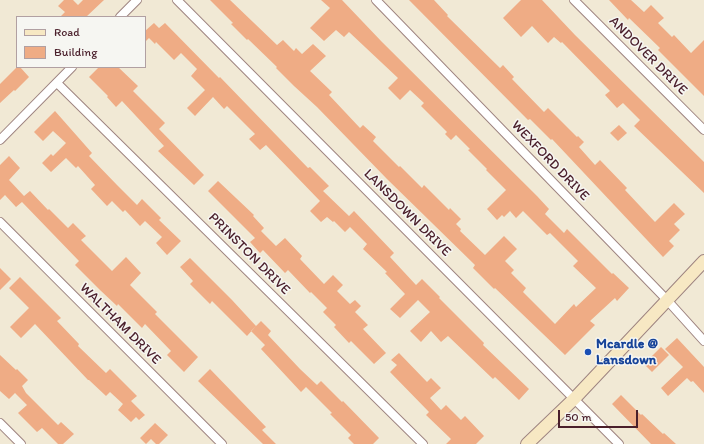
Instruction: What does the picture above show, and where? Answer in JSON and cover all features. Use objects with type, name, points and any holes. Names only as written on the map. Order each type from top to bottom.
[{"type":"main road","points":[[527,444],[574,399],[704,261]]},
{"type":"street","points":[[121,16],[137,0]]},
{"type":"street","name":"LANSDOWN DRIVE","points":[[177,0],[619,444]]},
{"type":"street","name":"WEXFORD DRIVE","points":[[376,0],[667,300],[704,341]]},
{"type":"street","name":"ANDOVER DRIVE","points":[[574,0],[704,130]]},
{"type":"street","points":[[0,140],[71,68]]},
{"type":"street","name":"PRINSTON DRIVE","points":[[57,83],[423,444]]},
{"type":"street","name":"WALTHAM DRIVE","points":[[0,222],[222,444]]},
{"type":"street","points":[[0,423],[21,444]]},
{"type":"building","points":[[64,0],[73,0],[78,5],[83,0],[104,0],[87,16],[61,16],[65,12],[58,6]]},
{"type":"building","points":[[210,0],[230,0],[277,45],[283,40],[294,51],[296,48],[302,54],[313,44],[326,56],[310,71],[332,92],[329,95],[360,128],[363,125],[376,137],[373,141],[399,167],[400,166],[422,188],[424,185],[449,210],[450,208],[461,219],[456,224],[461,229],[460,231],[485,255],[504,236],[517,249],[505,261],[514,270],[511,273],[526,288],[523,292],[555,324],[574,304],[576,307],[596,288],[573,266],[578,261],[550,233],[547,235],[523,211],[516,218],[510,211],[504,217],[502,215],[497,220],[487,209],[506,190],[486,170],[487,169],[468,150],[470,149],[456,135],[451,140],[445,134],[447,132],[421,106],[424,103],[410,90],[400,100],[388,88],[398,78],[349,32],[344,37],[336,30],[324,41],[310,28],[330,8],[321,0],[342,0],[382,42],[537,196],[549,209],[545,214],[564,233],[567,229],[612,274],[613,273],[629,288],[617,301],[615,298],[590,321],[595,325],[565,355],[473,268],[475,265],[276,68],[277,67],[231,24],[233,23]]},
{"type":"building","points":[[409,0],[434,0],[448,15],[447,16],[500,68],[503,65],[514,77],[512,79],[544,112],[548,108],[584,142],[579,147],[595,165],[600,160],[627,188],[625,190],[655,222],[674,203],[685,214],[674,224],[680,230],[669,241],[674,246],[663,257],[552,139],[551,140],[530,119],[528,120]]},
{"type":"building","points":[[521,0],[542,0],[575,35],[704,162],[704,193],[634,126],[640,120],[623,103],[617,108],[605,95],[610,91],[562,42],[561,43],[554,37],[548,43],[532,26],[521,37],[503,18]]},
{"type":"building","points":[[609,0],[631,0],[644,12],[651,5],[664,18],[658,23],[672,37],[674,35],[691,53],[704,40],[704,96],[658,50],[660,48],[629,18],[628,20]]},
{"type":"building","points":[[154,23],[159,28],[165,23],[219,78],[220,77],[308,168],[310,167],[329,186],[323,191],[349,216],[354,211],[394,253],[390,257],[416,285],[422,279],[484,343],[483,345],[529,389],[519,400],[495,377],[493,379],[448,336],[441,342],[431,331],[421,342],[410,331],[430,312],[418,300],[400,318],[390,309],[405,294],[385,273],[387,272],[363,249],[367,244],[350,227],[345,232],[334,221],[333,222],[327,217],[321,222],[310,211],[320,201],[266,145],[260,150],[249,139],[255,134],[227,106],[224,109],[213,97],[195,116],[187,108],[205,90],[191,76],[197,69],[181,53],[174,60],[156,42],[155,44],[149,38],[146,41],[146,30]]},
{"type":"building","points":[[16,68],[21,68],[29,77],[0,103],[0,84]]},
{"type":"building","points":[[98,68],[119,68],[138,86],[133,91],[165,123],[159,129],[204,175],[194,185],[158,151],[164,146],[122,101],[116,107],[107,97],[108,96],[89,77]]},
{"type":"building","points":[[55,111],[92,153],[89,156],[117,185],[137,205],[142,199],[161,218],[159,220],[181,241],[167,255],[156,243],[162,237],[145,221],[140,226],[125,210],[123,212],[112,201],[107,206],[91,189],[95,185],[78,166],[76,168],[66,158],[51,172],[42,163],[51,154],[53,156],[66,143],[53,131],[43,141],[34,132]]},
{"type":"building","points":[[619,125],[627,133],[618,141],[610,133]]},
{"type":"building","points":[[9,156],[20,168],[9,180],[24,196],[30,191],[68,228],[73,223],[86,236],[81,240],[112,271],[126,257],[141,273],[130,285],[157,312],[155,314],[198,357],[184,372],[167,355],[171,351],[145,324],[142,328],[75,265],[79,261],[22,202],[16,207],[5,195],[0,200],[0,165]]},
{"type":"building","points":[[218,181],[254,215],[253,216],[264,228],[261,231],[276,246],[285,238],[302,256],[300,259],[324,284],[333,275],[343,285],[337,291],[350,304],[355,300],[361,306],[355,312],[368,325],[363,329],[386,353],[374,364],[351,341],[349,343],[334,327],[336,325],[323,312],[327,308],[311,292],[310,293],[288,270],[285,273],[263,250],[260,253],[250,242],[255,238],[208,191]]},
{"type":"building","points":[[190,258],[256,326],[247,336],[212,301],[210,304],[190,284],[193,281],[180,267]]},
{"type":"building","points":[[0,268],[11,279],[0,290]]},
{"type":"building","points":[[20,277],[61,318],[57,321],[79,344],[78,346],[106,373],[110,369],[137,396],[131,401],[145,415],[139,420],[136,417],[131,422],[118,410],[123,404],[110,392],[106,396],[88,380],[35,324],[21,338],[10,327],[29,308],[9,288]]},
{"type":"building","points":[[261,321],[271,331],[268,335],[300,369],[317,385],[321,381],[379,438],[373,444],[354,444],[348,438],[351,435],[330,414],[332,413],[306,387],[301,392],[261,349],[265,345],[251,331]]},
{"type":"building","points":[[677,338],[704,367],[704,393],[693,381],[691,382],[687,378],[668,396],[661,388],[683,367],[665,349]]},
{"type":"building","points":[[661,347],[669,355],[652,372],[644,364]]},
{"type":"building","points":[[399,353],[427,382],[431,378],[441,388],[430,398],[441,410],[446,405],[461,420],[465,416],[484,436],[476,444],[446,444],[451,439],[426,415],[429,412],[390,372],[397,365],[391,360]]},
{"type":"building","points":[[0,355],[28,380],[22,386],[26,393],[58,425],[61,422],[74,434],[63,444],[58,444],[42,428],[37,432],[18,413],[27,405],[15,393],[9,399],[0,391]]},
{"type":"building","points":[[210,369],[266,427],[262,430],[276,444],[263,444],[198,381]]},
{"type":"building","points":[[621,395],[641,415],[642,414],[676,444],[651,444],[612,404]]},
{"type":"building","points":[[155,423],[168,435],[159,444],[156,444],[151,439],[146,444],[140,438]]},
{"type":"place","name":"Mcardle @ Lansdown","points":[[588,352]]}]
